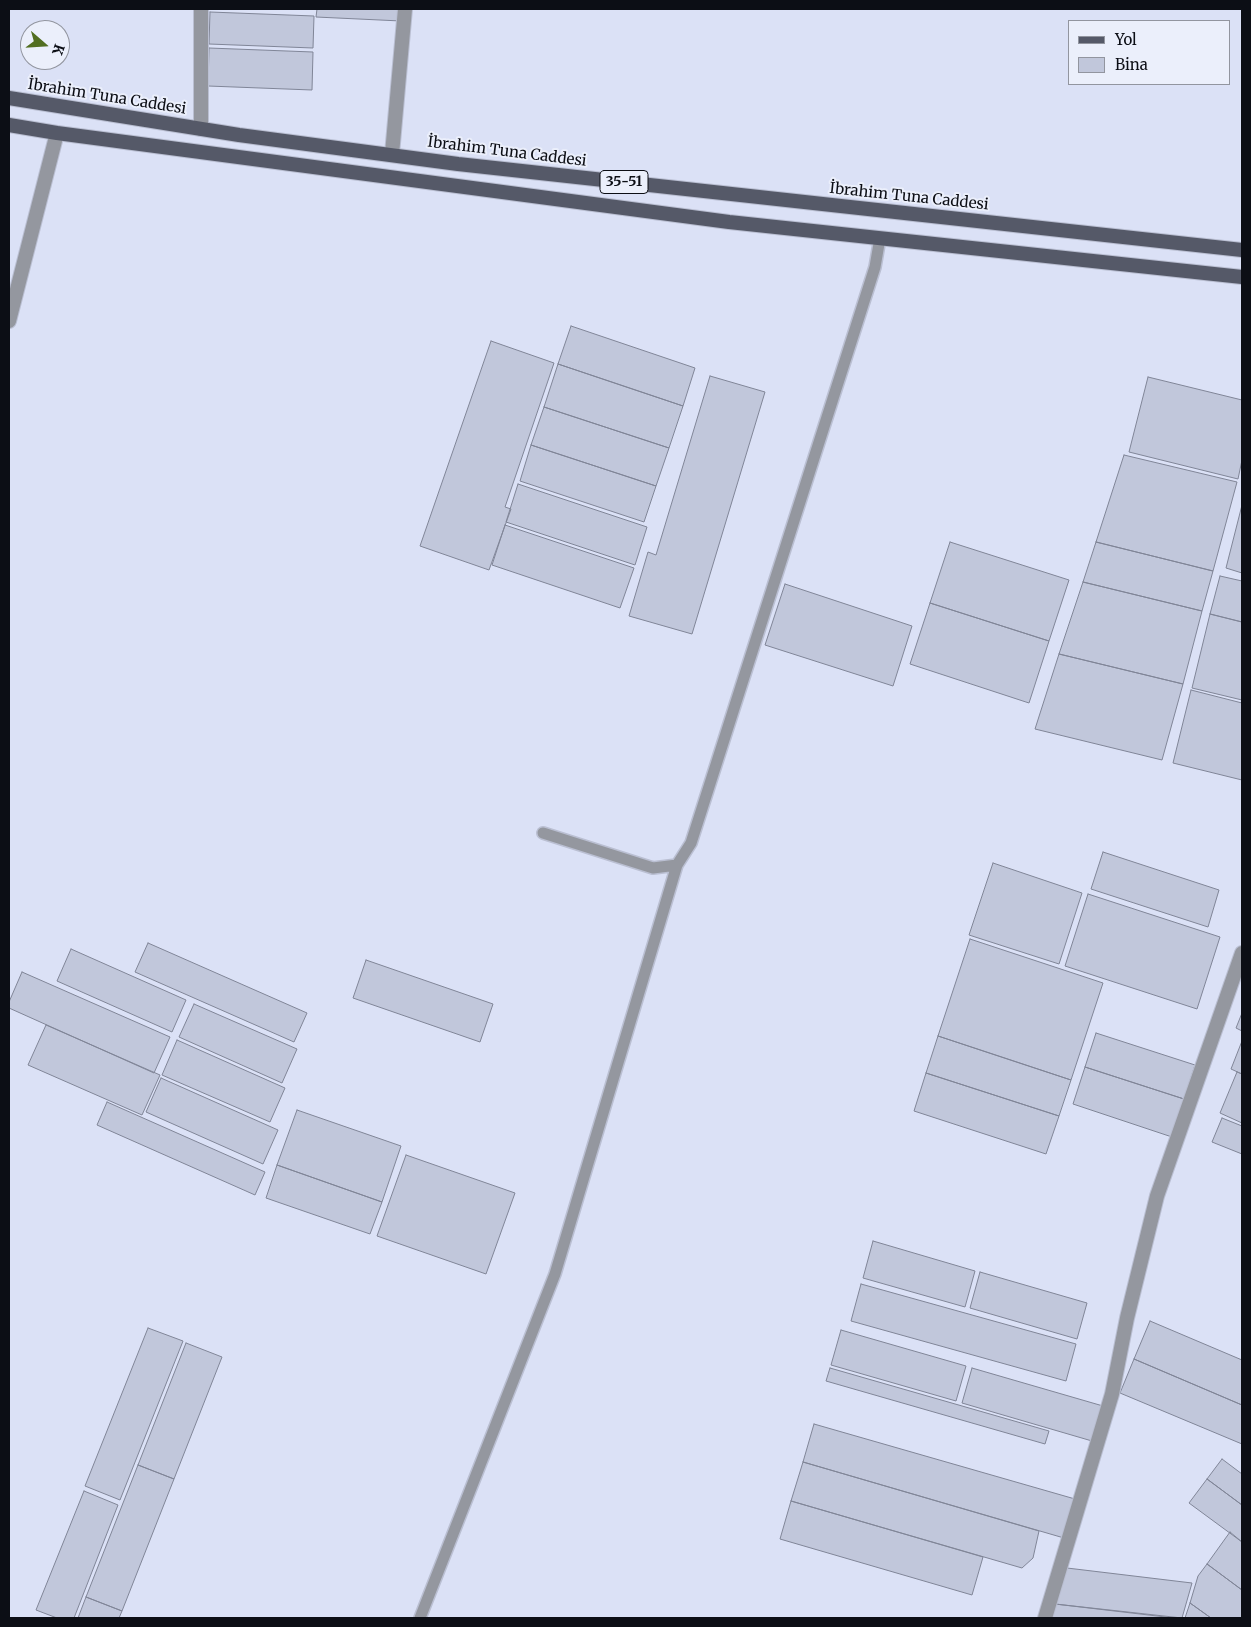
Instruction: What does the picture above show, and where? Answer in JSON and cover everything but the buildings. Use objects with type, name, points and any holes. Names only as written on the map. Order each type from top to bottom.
[{"type":"main road","name":"İbrahim Tuna Caddesi","points":[[9,98],[200,129],[458,164],[1242,250]]},
{"type":"main road","name":"35-51","points":[[9,125],[58,134],[720,221],[1242,277]]},
{"type":"street","points":[[200,9],[200,129]]},
{"type":"street","points":[[392,154],[405,9]]},
{"type":"street","points":[[9,321],[58,134]]},
{"type":"street","points":[[420,1618],[555,1274],[677,865],[691,844],[875,267],[880,238]]},
{"type":"street","points":[[543,834],[653,868],[677,865]]},
{"type":"street","points":[[1045,1618],[1112,1394],[1126,1318],[1157,1196],[1242,953]]}]
